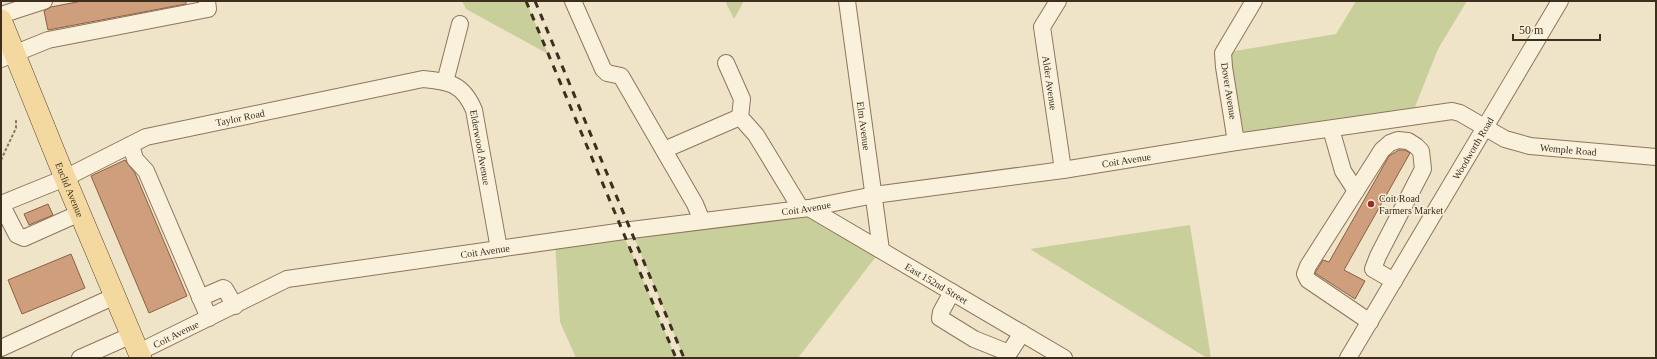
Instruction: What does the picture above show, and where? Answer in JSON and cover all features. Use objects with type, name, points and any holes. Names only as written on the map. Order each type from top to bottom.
[{"type":"main road","name":"Euclid Avenue","points":[[5,41],[137,348]]},
{"type":"street","points":[[1,15],[44,1]]},
{"type":"street","points":[[5,41],[48,40],[208,9],[207,1]]},
{"type":"street","points":[[573,1],[603,69],[607,73],[621,76],[695,204],[702,221]]},
{"type":"street","name":"Elm Avenue","points":[[847,1],[881,250]]},
{"type":"street","name":"Alder Avenue","points":[[1058,1],[1042,27],[1063,170]]},
{"type":"street","name":"Dover Avenue","points":[[1236,142],[1223,53],[1254,1]]},
{"type":"street","name":"Woodworth Road","points":[[1348,358],[1560,1]]},
{"type":"street","points":[[445,82],[460,24]]},
{"type":"street","points":[[726,63],[742,99],[740,117],[756,135],[805,208]]},
{"type":"street","name":"Elderwood Avenue","points":[[422,79],[445,82],[458,87],[465,93],[474,110],[499,250]]},
{"type":"street","name":"Taylor Road","points":[[1,204],[65,178],[146,137],[422,79]]},
{"type":"street","name":"Coit Avenue","points":[[80,358],[137,348],[209,318],[287,279],[805,208],[874,195],[1063,170],[1236,142],[1452,112],[1460,113],[1485,126]]},
{"type":"street","points":[[664,150],[740,117]]},
{"type":"street","name":"Wemple Road","points":[[1485,126],[1505,139],[1530,146],[1656,157]]},
{"type":"street","points":[[1331,129],[1343,171],[1356,191]]},
{"type":"street","points":[[1370,322],[1308,280],[1305,274],[1308,266],[1382,150],[1390,143],[1398,140],[1408,141],[1421,151],[1423,169],[1378,256],[1373,269],[1394,281]]},
{"type":"street","points":[[131,145],[135,159],[146,171],[209,318]]},
{"type":"street","points":[[1,204],[17,235],[24,238],[80,213]]},
{"type":"street","name":"East 152nd Street","points":[[805,208],[881,250],[1064,358]]},
{"type":"street","points":[[200,298],[223,288],[235,306]]},
{"type":"street","points":[[952,292],[941,312],[940,318],[974,339],[1009,353],[1022,333]]},
{"type":"street","points":[[1,348],[115,296]]},
{"type":"path","points":[[1,160],[16,128],[16,119]]},
{"type":"green space","points":[[462,1],[526,1],[548,54],[466,9]]},
{"type":"green space","points":[[725,1],[744,1],[734,19]]},
{"type":"green space","points":[[1356,1],[1467,1],[1438,49],[1411,117],[1236,142],[1223,53],[1336,34]]},
{"type":"green space","points":[[809,208],[881,250],[798,358],[684,358],[631,230]]},
{"type":"green space","points":[[1190,225],[1211,358],[1207,358],[1030,249]]},
{"type":"green space","points":[[621,232],[631,251],[676,358],[576,358],[560,322],[555,241]]},
{"type":"building","points":[[82,1],[186,1],[186,4],[48,30],[44,11],[51,7]]},
{"type":"building","name":"Coit Road Farmers Market","points":[[1399,150],[1405,150],[1410,153],[1344,270],[1365,281],[1355,299],[1315,273],[1323,260],[1329,262],[1389,156]]},
{"type":"building","points":[[125,160],[135,173],[187,296],[149,313],[91,176]]},
{"type":"building","points":[[48,204],[53,215],[29,225],[24,214]]},
{"type":"building","points":[[71,254],[85,288],[22,314],[8,280]]},
{"type":"railway","points":[[526,1],[676,358]]},
{"type":"railway","points":[[535,1],[684,358]]},
{"type":"place","name":"Coit Road Farmers Market","points":[[1371,204]]}]
